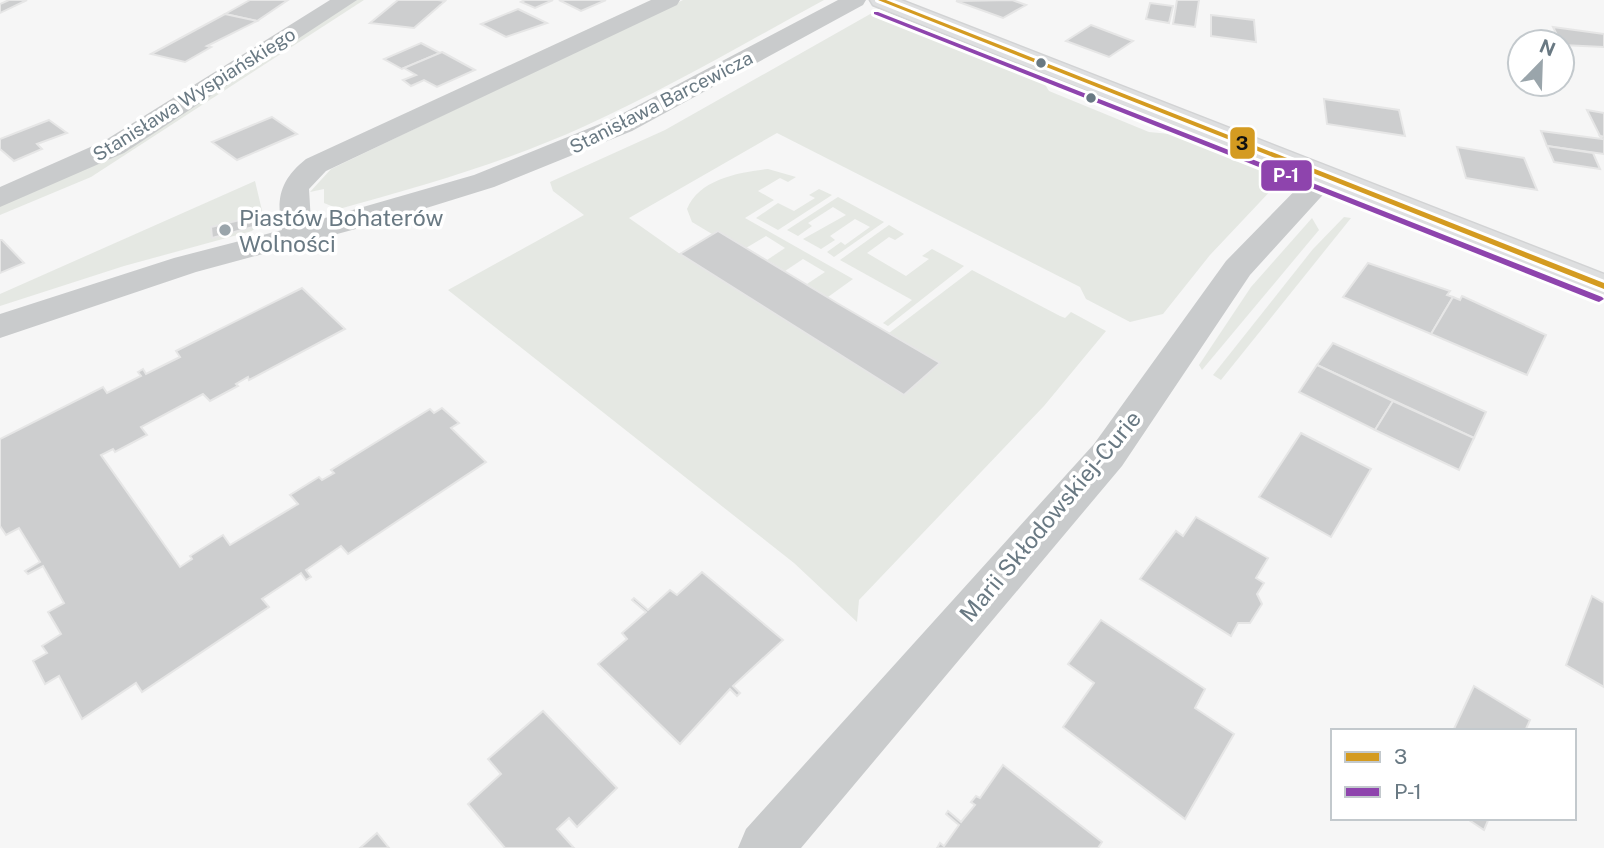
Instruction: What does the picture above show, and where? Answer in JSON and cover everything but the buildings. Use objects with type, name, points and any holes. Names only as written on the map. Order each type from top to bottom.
[{"type":"street","name":"Stanisława Wyspiańskiego","points":[[0,198],[114,147],[346,0]]},
{"type":"street","points":[[299,236],[292,193],[302,177],[316,165],[669,0]]},
{"type":"street","name":"Stanisława Barcewicza","points":[[0,326],[161,273],[454,191],[573,147],[622,125],[855,0]]},
{"type":"street","points":[[881,0],[1604,286]]},
{"type":"street","name":"Marii Skłodowskiej-Curie","points":[[765,848],[1108,454],[1238,268],[1325,176]]},
{"type":"shaded area","points":[[355,0],[364,0],[91,177],[0,215],[0,204]]},
{"type":"shaded area","points":[[683,0],[824,0],[646,97],[525,151],[339,209],[324,203],[324,189],[310,192],[331,169]]},
{"type":"shaded area","points":[[872,13],[1044,83],[1049,91],[1149,132],[1180,135],[1261,168],[1274,178],[1276,185],[1210,255],[1163,314],[1130,322],[1086,299],[1080,287],[777,133],[629,218],[680,254],[904,395],[940,363],[889,333],[972,270],[1060,316],[1065,318],[1071,312],[1106,331],[1044,406],[859,600],[857,622],[794,563],[448,290],[584,215],[553,191],[550,182],[665,130]]},
{"type":"shaded area","points":[[768,169],[796,177],[788,182],[780,178],[758,191],[774,200],[745,218],[853,279],[828,297],[807,284],[825,272],[803,259],[785,271],[767,260],[785,248],[766,236],[746,248],[718,231],[712,234],[692,222],[687,209],[693,199],[711,184],[733,175]]},
{"type":"shaded area","points":[[255,181],[264,219],[252,231],[124,266],[0,306],[0,294]]},
{"type":"shaded area","points":[[819,189],[832,195],[778,230],[756,218],[778,203],[794,211],[815,198],[809,195]]},
{"type":"shaded area","points":[[838,197],[884,222],[834,257],[827,252],[841,242],[845,245],[870,227],[855,219],[830,236],[835,240],[821,249],[803,239],[846,215],[833,207],[808,223],[812,226],[798,236],[787,230]]},
{"type":"shaded area","points":[[1344,217],[1351,218],[1221,380],[1213,375],[1313,249]]},
{"type":"shaded area","points":[[1312,218],[1319,230],[1202,370],[1199,365],[1251,287]]},
{"type":"shaded area","points":[[889,225],[904,234],[895,240],[889,237],[867,253],[906,276],[929,259],[922,256],[932,249],[964,266],[888,326],[883,323],[912,300],[840,260]]},
{"type":"transit line","name":"3","points":[[881,0],[1604,286]]},
{"type":"transit line","name":"P-1","points":[[876,13],[1599,299]]},
{"type":"place","name":"Piastów Bohaterów Wolności","points":[[225,230]]}]
